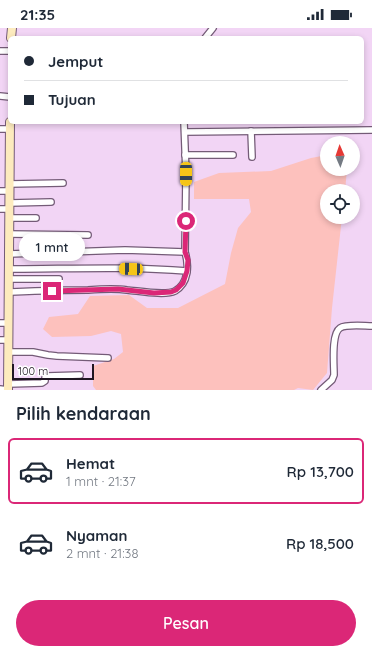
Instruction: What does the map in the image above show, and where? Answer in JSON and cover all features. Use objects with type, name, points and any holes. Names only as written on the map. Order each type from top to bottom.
[{"type":"street","points":[[207,36],[213,28]]},
{"type":"street","points":[[8,292],[118,289],[148,293],[171,292],[179,288],[183,283],[187,271],[188,260],[185,252],[184,124]]},
{"type":"street","points":[[0,129],[10,125],[9,279],[4,323],[4,340],[8,352],[8,388]]},
{"type":"street","points":[[185,132],[372,130]]},
{"type":"street","points":[[251,131],[252,157]]},
{"type":"street","points":[[185,155],[233,156]]},
{"type":"street","points":[[0,191],[10,188],[63,183]]},
{"type":"street","points":[[0,209],[10,206],[51,202]]},
{"type":"street","points":[[9,218],[36,218]]},
{"type":"street","points":[[9,234],[88,235]]},
{"type":"street","points":[[9,254],[125,250],[185,252]]},
{"type":"street","points":[[8,269],[103,268],[187,271]]},
{"type":"street","points":[[9,279],[59,279]]},
{"type":"street","points":[[321,390],[332,380],[334,375],[335,339],[340,328],[346,326],[372,326]]},
{"type":"street","points":[[8,352],[32,352],[57,356],[108,358]]},
{"type":"street","points":[[0,389],[42,383],[45,381],[47,376],[80,375]]},
{"type":"shaded area","points":[[320,156],[320,176],[346,176],[346,184],[320,184],[320,224],[341,224],[332,308],[327,373],[313,390],[298,388],[294,390],[96,390],[93,386],[93,366],[114,359],[123,352],[121,334],[111,331],[91,336],[52,337],[43,329],[49,317],[78,314],[90,296],[129,295],[147,308],[178,308],[225,284],[238,228],[251,212],[249,199],[194,199],[194,182],[219,173],[271,171]]},
{"type":"route","points":[[52,291],[118,289],[154,293],[171,292],[176,290],[183,283],[187,271],[188,260],[185,252],[186,221]]}]
